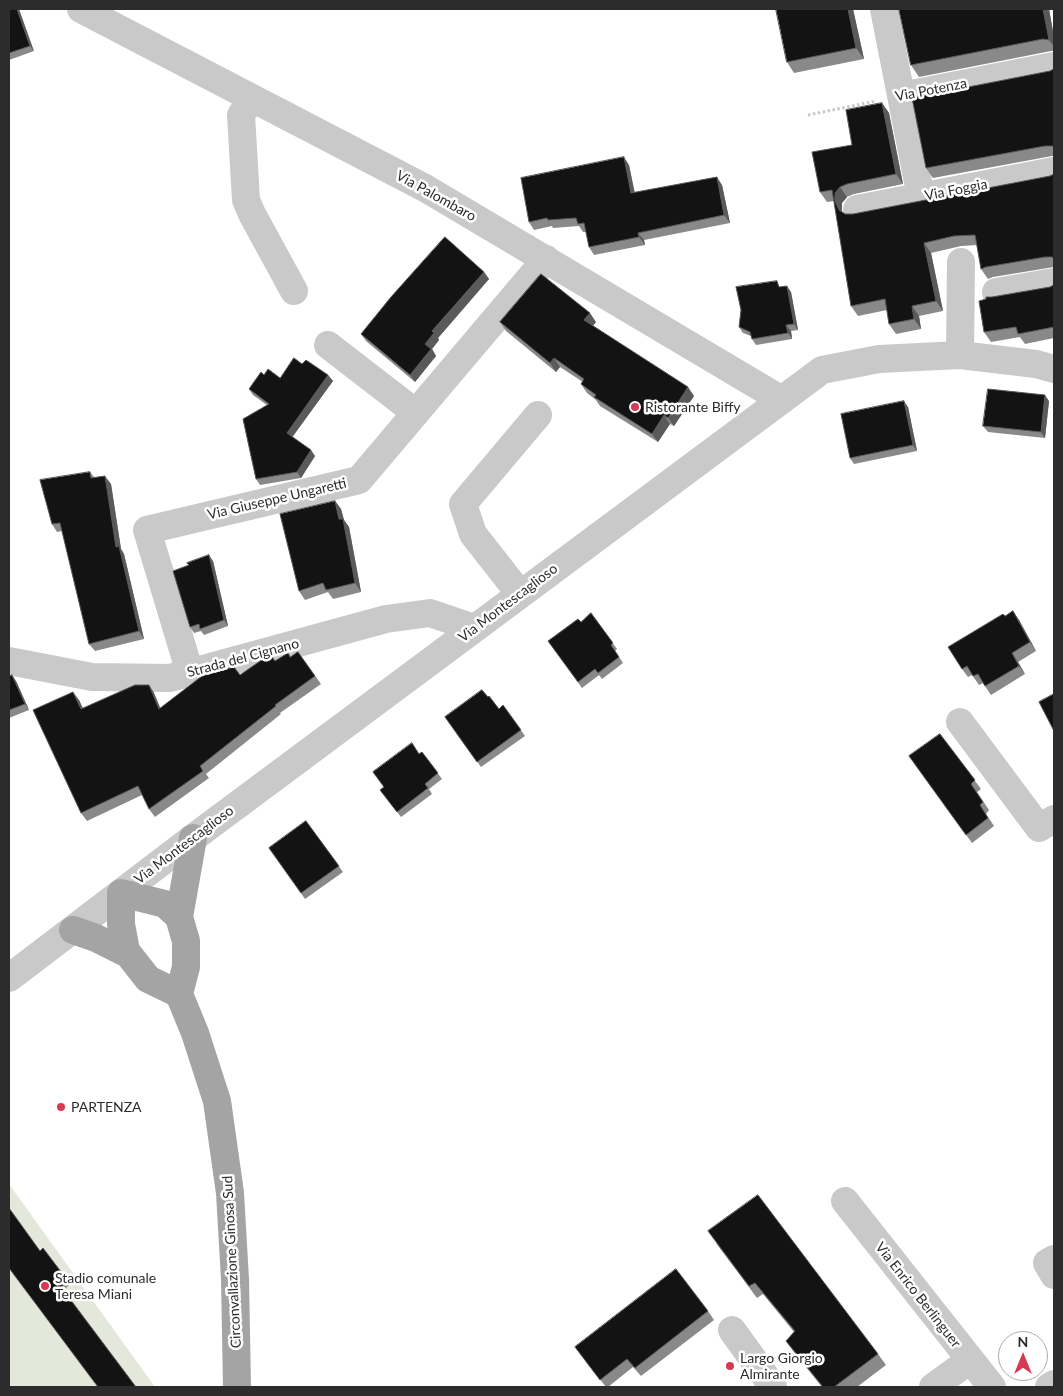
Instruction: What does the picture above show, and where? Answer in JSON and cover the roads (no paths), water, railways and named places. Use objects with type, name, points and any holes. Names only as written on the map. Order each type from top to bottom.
[{"type":"main road","points":[[180,917],[165,904],[121,893],[121,924],[126,951],[148,979],[180,994],[186,967],[186,941],[180,917],[193,838]]},
{"type":"main road","points":[[73,930],[96,938],[128,954]]},
{"type":"main road","name":"Circonvallazione Ginosa Sud","points":[[180,994],[195,1032],[219,1110],[230,1193],[235,1279],[237,1387]]},
{"type":"street","name":"Via Palombaro","points":[[81,9],[425,188],[782,400]]},
{"type":"street","points":[[884,9],[921,197]]},
{"type":"street","name":"Via Potenza","points":[[901,96],[1054,66]]},
{"type":"street","points":[[252,98],[241,115],[246,200],[294,291]]},
{"type":"street","name":"Via Foggia","points":[[857,209],[1054,171]]},
{"type":"street","name":"Via Giuseppe Ungaretti","points":[[190,673],[147,530],[359,480],[546,259]]},
{"type":"street","points":[[960,355],[961,262]]},
{"type":"street","points":[[996,292],[1054,282]]},
{"type":"street","points":[[328,345],[416,413]]},
{"type":"street","name":"Via Montescaglioso","points":[[9,978],[193,838],[822,370],[879,359],[960,355],[1036,364],[1054,369]]},
{"type":"street","points":[[520,594],[473,534],[463,504],[538,415]]},
{"type":"street","name":"Strada del Cignano","points":[[9,661],[92,677],[170,678],[386,619],[430,613],[474,628]]},
{"type":"street","points":[[960,722],[1038,828],[1054,819]]},
{"type":"street","name":"Via Enrico Berlinguer","points":[[845,1202],[992,1387]]},
{"type":"street","points":[[732,1330],[773,1387]]},
{"type":"street","points":[[933,1387],[970,1360]]},
{"type":"street","points":[[1049,1387],[1054,1384]]},
{"type":"place","name":"Ristorante Biffy","points":[[635,407]]},
{"type":"place","name":"PARTENZA","points":[[61,1107]]},
{"type":"place","name":"Stadio comunale Teresa Miani","points":[[45,1286]]},
{"type":"place","name":"Largo Giorgio Almirante","points":[[730,1366]]}]
